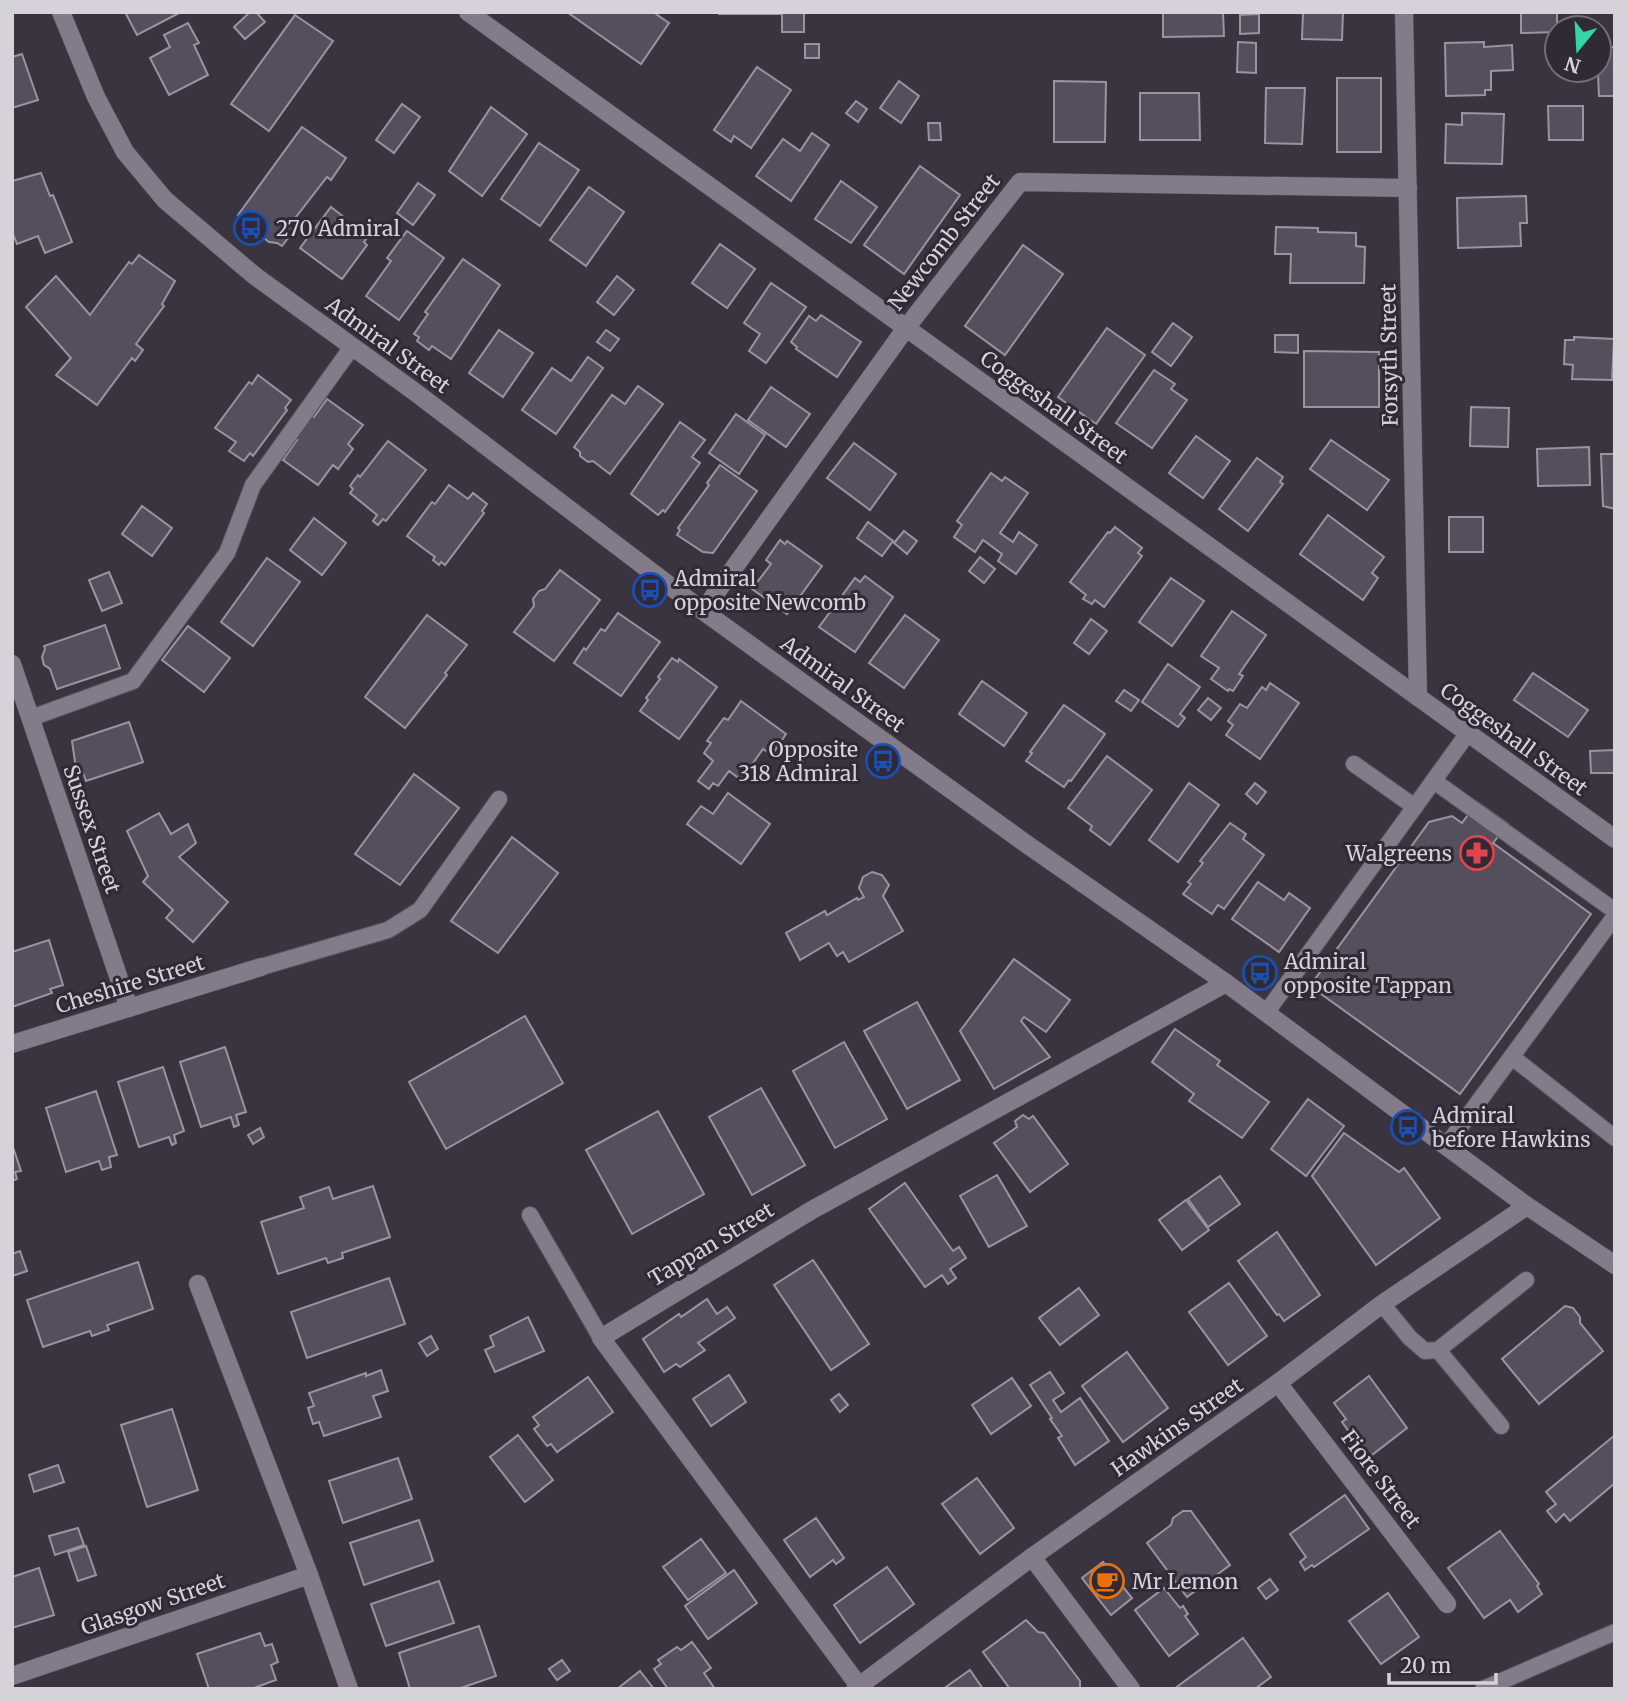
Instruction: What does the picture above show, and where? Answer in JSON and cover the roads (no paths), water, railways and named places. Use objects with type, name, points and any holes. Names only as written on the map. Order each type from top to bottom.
[{"type":"street","name":"Admiral Street","points":[[61,12],[96,97],[125,152],[165,200],[255,276],[703,611],[1014,835],[1226,983],[1527,1206],[1615,1265]]},
{"type":"street","name":"Coggeshall Street","points":[[467,12],[1615,839]]},
{"type":"street","name":"Forsyth Street","points":[[1404,12],[1418,697]]},
{"type":"street","name":"Newcomb Street","points":[[703,611],[906,328],[1020,182],[1408,188]]},
{"type":"street","name":"Sussex Street","points":[[12,664],[129,1008]]},
{"type":"street","name":"Cheshire Street","points":[[12,1044],[261,967]]},
{"type":"street","name":"Tappan Street","points":[[601,1338],[812,1210],[1226,983]]},
{"type":"street","name":"Hawkins Street","points":[[857,1687],[1032,1557],[1278,1383],[1382,1304],[1527,1206]]},
{"type":"street","points":[[198,1284],[309,1575],[349,1689]]},
{"type":"street","points":[[601,1338],[857,1687]]},
{"type":"street","name":"Fiore Street","points":[[1278,1383],[1447,1604]]},
{"type":"street","points":[[1032,1557],[1130,1689]]},
{"type":"street","name":"Glasgow Street","points":[[12,1676],[309,1575]]},
{"type":"lane","points":[[31,718],[133,681],[227,553],[253,485],[352,347]]},
{"type":"lane","points":[[1266,1013],[1468,733]]},
{"type":"lane","points":[[1354,764],[1415,807]]},
{"type":"lane","points":[[1434,781],[1615,911]]},
{"type":"lane","points":[[261,967],[388,930],[419,910],[499,799]]},
{"type":"lane","points":[[1446,1146],[1615,916]]},
{"type":"lane","points":[[1511,1057],[1615,1138]]},
{"type":"lane","points":[[530,1215],[601,1338]]},
{"type":"lane","points":[[1382,1304],[1410,1338],[1426,1351],[1438,1350],[1527,1279]]},
{"type":"lane","points":[[1438,1350],[1501,1426]]},
{"type":"lane","points":[[1483,1689],[1615,1632]]},
{"type":"place","name":"270 Admiral","points":[[251,228]]},
{"type":"place","name":"Admiral opposite Newcomb","points":[[650,590]]},
{"type":"place","name":"Opposite 318 Admiral","points":[[883,761]]},
{"type":"place","name":"Walgreens","points":[[1477,853]]},
{"type":"place","name":"Admiral opposite Tappan","points":[[1260,973]]},
{"type":"place","name":"Admiral before Hawkins","points":[[1408,1127]]},
{"type":"place","name":"Mr Lemon","points":[[1107,1581]]}]
